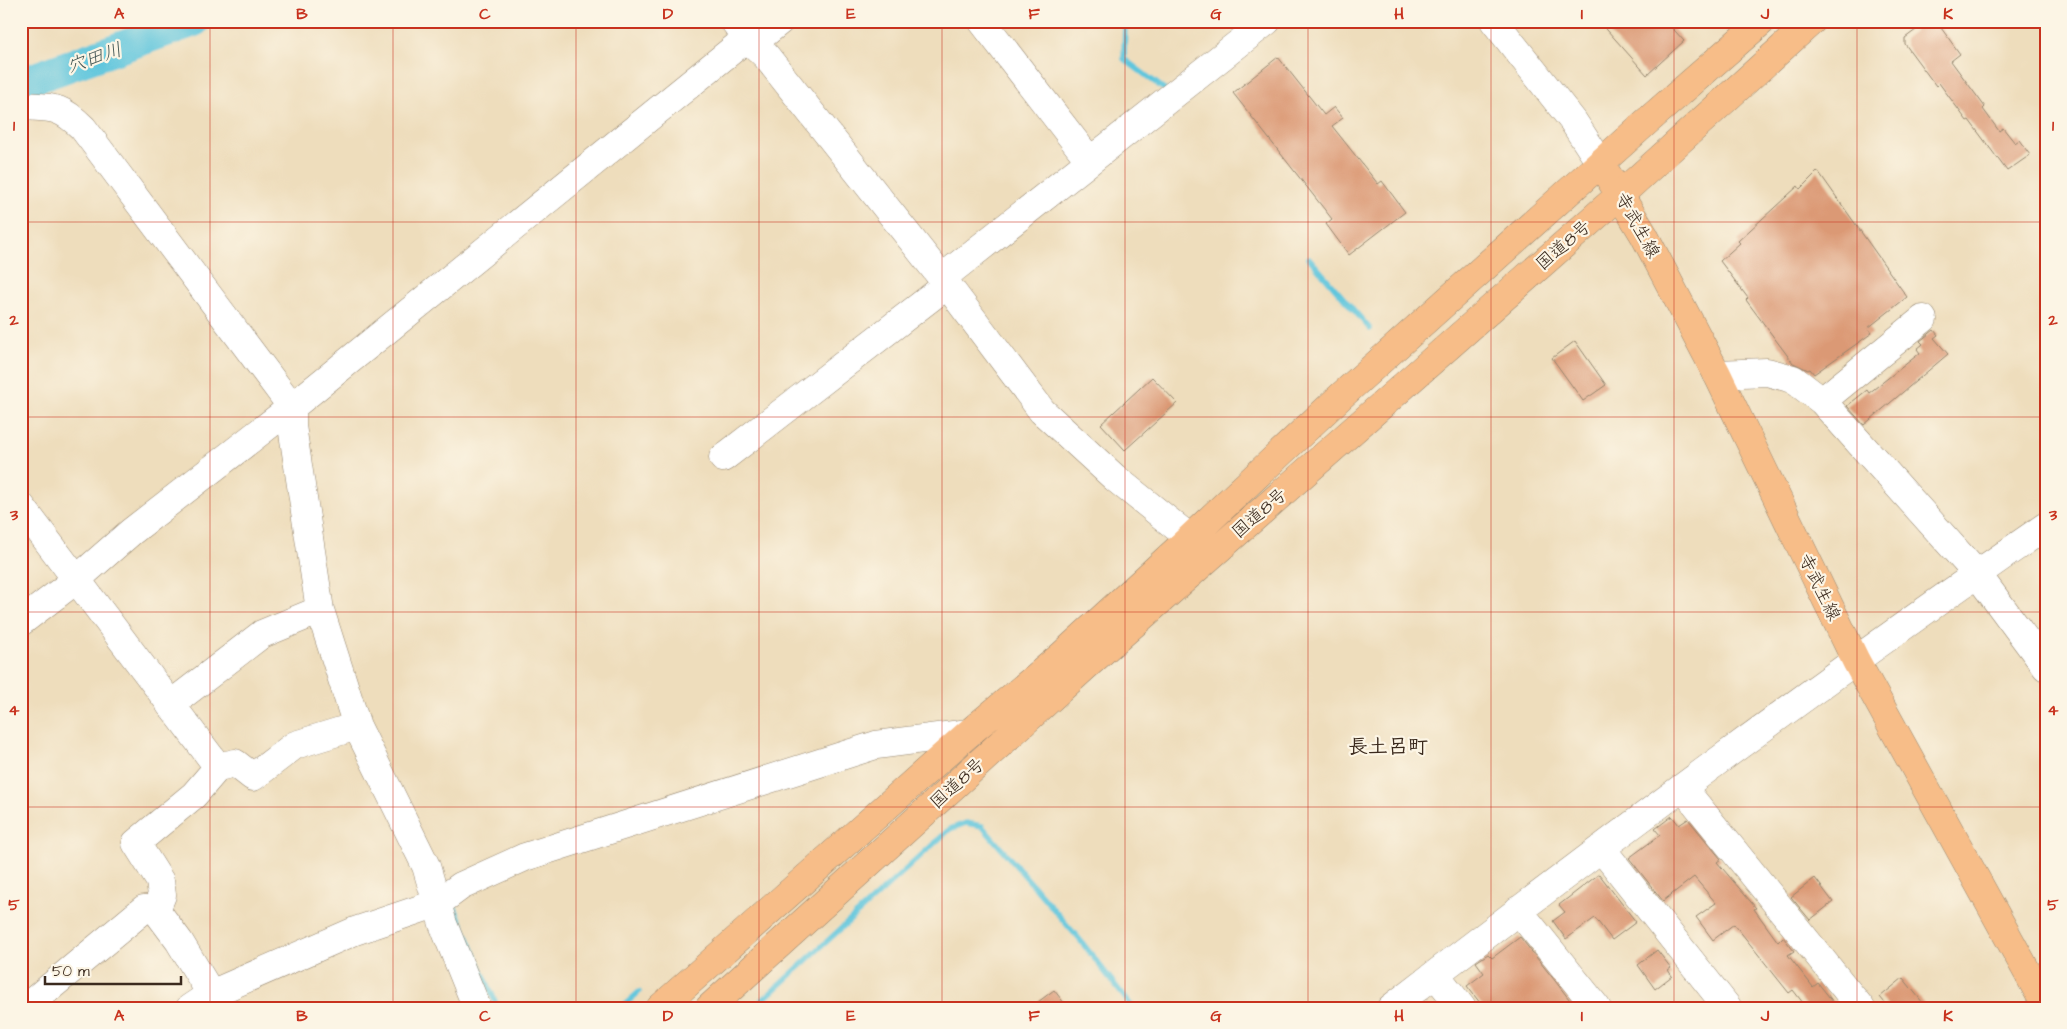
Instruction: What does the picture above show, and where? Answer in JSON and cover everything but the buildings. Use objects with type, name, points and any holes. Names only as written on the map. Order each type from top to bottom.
[{"type":"main road","name":"国道8号","points":[[660,1008],[969,733],[1060,657],[1340,397],[1762,21]]},
{"type":"main road","name":"国道8号","points":[[709,1008],[1085,667],[1621,194],[1812,21]]},
{"type":"main road","name":"寺武生線","points":[[1601,164],[1621,194],[1644,235],[1717,374],[1856,661],[2046,1006]]},
{"type":"street","points":[[21,622],[77,580],[131,532],[292,406],[745,34],[780,21]]},
{"type":"street","points":[[982,21],[1090,161]]},
{"type":"street","points":[[723,458],[945,282],[1090,161],[1268,21]]},
{"type":"street","points":[[1494,21],[1573,121],[1601,164]]},
{"type":"street","points":[[745,34],[766,56],[945,282],[1042,411],[1115,478],[1190,538]]},
{"type":"street","points":[[21,106],[58,109],[68,114],[83,128],[292,406],[292,426],[320,610],[357,726],[426,866],[443,924],[477,1008]]},
{"type":"street","points":[[1822,401],[1923,319]]},
{"type":"street","points":[[1717,374],[1767,372],[1793,380],[1822,401],[1977,574],[2046,667]]},
{"type":"street","points":[[21,506],[218,767]]},
{"type":"street","points":[[1391,1008],[1601,848],[1856,661],[2046,526]]},
{"type":"street","points":[[170,705],[262,634],[320,610]]},
{"type":"street","points":[[156,910],[162,895],[160,881],[136,843],[194,795],[218,767],[235,763],[253,777],[295,745],[357,726]]},
{"type":"street","points":[[25,1008],[144,909],[156,910],[179,941],[201,1001],[355,931],[438,904],[461,886],[525,857],[876,745],[969,733]]},
{"type":"street","points":[[1683,788],[1858,1007]]},
{"type":"street","points":[[1601,848],[1728,1008]]},
{"type":"street","points":[[1518,910],[1596,1008]]},
{"type":"street","points":[[1435,974],[1462,1008]]},
{"type":"waterway","name":"穴田川","points":[[21,83],[194,21]]},
{"type":"waterway","points":[[1125,21],[1124,59],[1164,89]]},
{"type":"waterway","points":[[1309,258],[1370,329]]},
{"type":"waterway","points":[[754,1008],[950,829],[966,823],[982,826],[1080,940],[1133,1008]]},
{"type":"waterway","points":[[452,901],[498,1008]]},
{"type":"waterway","points":[[621,1008],[639,992]]},
{"type":"waterway","points":[[1370,1008],[1387,995]]},
{"type":"district","name":"長土呂町","points":[[1388,746]]}]
